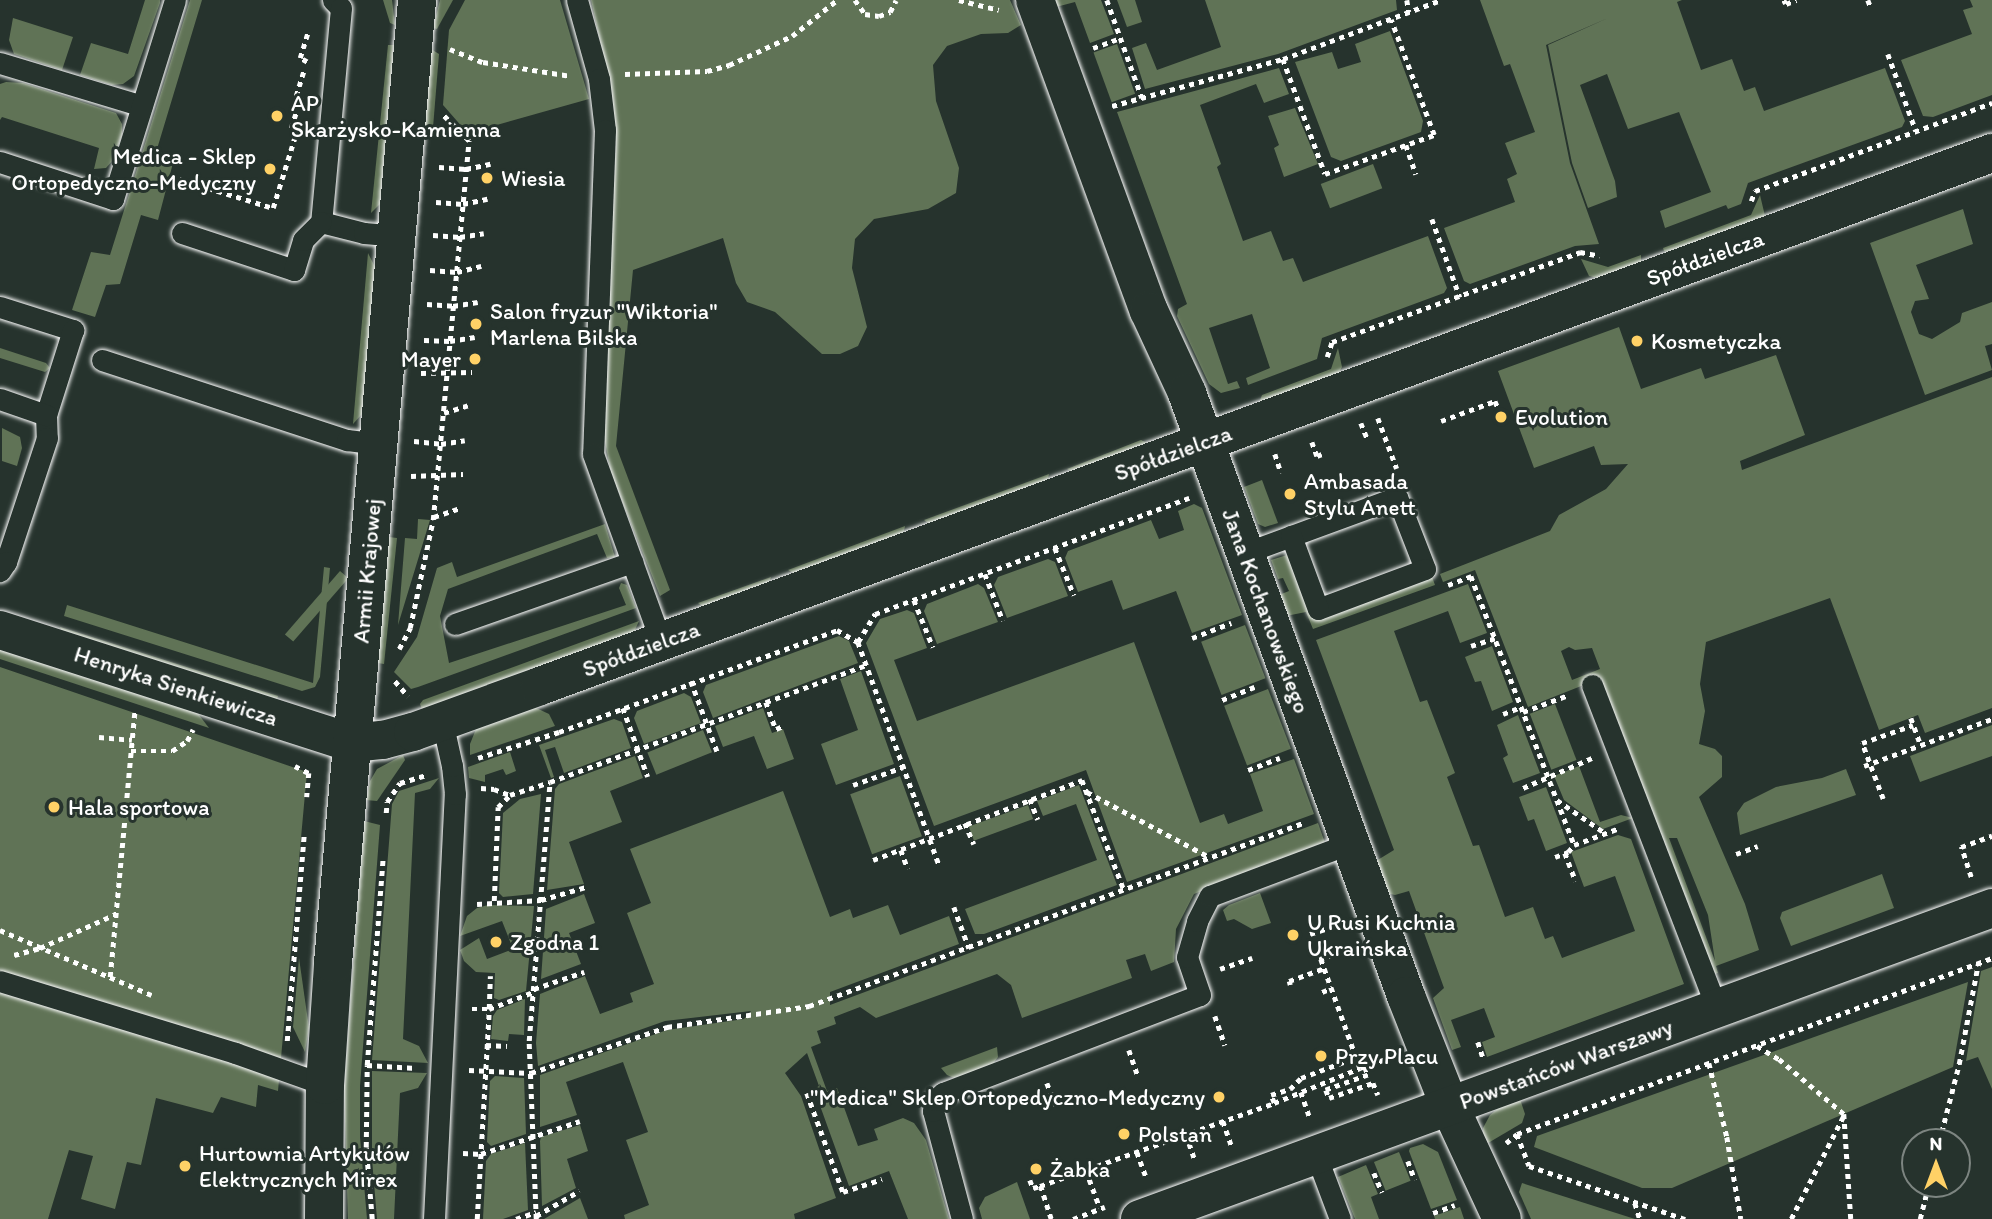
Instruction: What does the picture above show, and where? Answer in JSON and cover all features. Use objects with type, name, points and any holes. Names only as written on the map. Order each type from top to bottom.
[{"type":"street","name":"Armii Krajowej","points":[[324,1219],[325,1085],[417,0]]},
{"type":"street","name":"Jana Kochanowskiego","points":[[1022,6],[1149,311],[1187,393],[1350,843],[1450,1107],[1502,1219]]},
{"type":"street","name":"Spółdzielcza","points":[[352,743],[383,740],[442,721],[662,642],[1992,153]]},
{"type":"street","name":"Henryka Sienkiewicza","points":[[0,630],[352,743]]},
{"type":"street","name":"Powstańców Warszawy","points":[[1140,1219],[1717,1009],[1983,898]]},
{"type":"street","name":"Armii Krajowej","points":[[325,1142],[335,1219]]},
{"type":"lane","points":[[0,162],[113,199],[175,0]]},
{"type":"lane","points":[[182,233],[294,270],[303,240],[321,222],[341,8],[333,0]]},
{"type":"lane","points":[[577,0],[599,79],[605,130],[593,454],[662,642]]},
{"type":"lane","points":[[0,63],[142,106]]},
{"type":"lane","points":[[321,222],[364,233],[396,236]]},
{"type":"lane","points":[[0,307],[73,330],[46,415],[47,438],[2,564]]},
{"type":"lane","points":[[102,360],[346,440],[378,444]]},
{"type":"lane","points":[[0,399],[46,415]]},
{"type":"lane","points":[[1245,554],[1291,536],[1397,497],[1425,569],[1318,608],[1291,536]]},
{"type":"lane","points":[[455,624],[632,562]]},
{"type":"lane","points":[[1592,685],[1717,1009]]},
{"type":"lane","points":[[434,1219],[454,794],[452,766],[442,721]]},
{"type":"lane","points":[[962,1219],[933,1111],[935,1100],[943,1093],[1200,995],[1187,957],[1197,920],[1210,896],[1350,843]]},
{"type":"lane","points":[[0,981],[235,1053],[325,1085]]},
{"type":"lane","points":[[1316,1155],[1340,1219]]},
{"type":"path","points":[[443,46],[483,62],[556,75],[599,79],[626,74],[707,71],[729,65],[792,36],[837,0]]},
{"type":"path","points":[[855,0],[866,14],[879,16],[890,12],[896,0]]},
{"type":"path","points":[[960,0],[1022,6]]},
{"type":"path","points":[[1107,0],[1142,98]]},
{"type":"path","points":[[1407,0],[1409,12]]},
{"type":"path","points":[[1108,107],[1283,59],[1441,0]]},
{"type":"path","points":[[1784,0],[1786,4],[1796,0]]},
{"type":"path","points":[[1868,0],[1871,8]]},
{"type":"path","points":[[1283,59],[1325,174],[1434,135],[1391,20]]},
{"type":"path","points":[[1093,48],[1121,38]]},
{"type":"path","points":[[179,179],[273,208],[297,130],[291,128],[301,98],[296,96],[297,86],[307,61],[300,58],[304,44]]},
{"type":"path","points":[[1888,54],[1916,131]]},
{"type":"path","points":[[1746,211],[1755,191],[1992,103]]},
{"type":"path","points":[[395,657],[410,628],[434,517],[469,141],[438,109]]},
{"type":"path","points":[[1406,145],[1416,174]]},
{"type":"path","points":[[449,168],[466,169],[490,164]]},
{"type":"path","points":[[445,203],[463,204],[487,199]]},
{"type":"path","points":[[1432,219],[1460,297]]},
{"type":"path","points":[[443,235],[460,237],[484,233]]},
{"type":"path","points":[[1325,365],[1332,342],[1580,252],[1611,259]]},
{"type":"path","points":[[440,270],[457,272],[481,266]]},
{"type":"path","points":[[437,305],[453,306],[478,302]]},
{"type":"path","points":[[433,341],[475,337]]},
{"type":"path","points":[[431,374],[472,372]]},
{"type":"path","points":[[1441,421],[1495,401],[1499,410]]},
{"type":"path","points":[[444,412],[468,405]]},
{"type":"path","points":[[1467,411],[1470,421]]},
{"type":"path","points":[[1308,430],[1317,456],[1322,454]]},
{"type":"path","points":[[425,443],[441,444],[465,440]]},
{"type":"path","points":[[422,477],[463,474]]},
{"type":"path","points":[[858,642],[875,614],[1195,495]]},
{"type":"path","points":[[434,517],[460,508]]},
{"type":"path","points":[[1055,548],[1074,595]]},
{"type":"path","points":[[985,574],[1003,621]]},
{"type":"path","points":[[1471,576],[1574,845]]},
{"type":"path","points":[[914,600],[933,647]]},
{"type":"path","points":[[1192,638],[1237,621]]},
{"type":"path","points":[[469,761],[837,630],[858,642],[939,865]]},
{"type":"path","points":[[1471,646],[1495,638]]},
{"type":"path","points":[[586,887],[541,900],[494,901],[498,807],[510,795],[867,665]]},
{"type":"path","points":[[389,675],[410,698]]},
{"type":"path","points":[[691,681],[717,751]]},
{"type":"path","points":[[1222,700],[1259,686]]},
{"type":"path","points":[[1503,714],[1554,700]]},
{"type":"path","points":[[766,702],[776,729],[783,726]]},
{"type":"path","points":[[110,977],[135,708]]},
{"type":"path","points":[[623,708],[648,777]]},
{"type":"path","points":[[1911,718],[1921,745]]},
{"type":"path","points":[[1864,766],[1992,719]]},
{"type":"path","points":[[1883,799],[1862,743],[1913,724]]},
{"type":"path","points":[[131,751],[172,751],[187,741],[193,729]]},
{"type":"path","points":[[99,737],[132,740]]},
{"type":"path","points":[[1248,770],[1284,756]]},
{"type":"path","points":[[286,762],[309,773],[307,803]]},
{"type":"path","points":[[1523,788],[1578,763]]},
{"type":"path","points":[[853,785],[904,767]]},
{"type":"path","points":[[385,826],[387,802],[400,783],[437,771]]},
{"type":"path","points":[[873,860],[1082,780],[1124,890]]},
{"type":"path","points":[[536,1216],[531,1073],[534,990],[550,782]]},
{"type":"path","points":[[476,788],[494,789],[510,795]]},
{"type":"path","points":[[1086,792],[1210,858]]},
{"type":"path","points":[[1030,799],[1038,820]]},
{"type":"path","points":[[1557,799],[1606,834]]},
{"type":"path","points":[[1555,857],[1566,853],[1574,845],[1644,818]]},
{"type":"path","points":[[464,1070],[531,1073],[667,1027],[809,1006],[1308,821]]},
{"type":"path","points":[[965,823],[974,844]]},
{"type":"path","points":[[291,1049],[286,1039],[304,829]]},
{"type":"path","points":[[1983,898],[1961,848],[1992,836]]},
{"type":"path","points":[[1736,854],[1758,846]]},
{"type":"path","points":[[901,850],[908,869]]},
{"type":"path","points":[[372,1219],[366,1147],[367,1065],[383,852]]},
{"type":"path","points":[[1566,853],[1576,881]]},
{"type":"path","points":[[954,907],[969,948]]},
{"type":"path","points":[[0,959],[40,948],[117,914]]},
{"type":"path","points":[[1310,934],[1345,922]]},
{"type":"path","points":[[0,930],[159,998]]},
{"type":"path","points":[[1335,954],[1320,959],[1357,1057],[1368,1075],[1326,1090],[1329,1098],[1373,1083],[1381,1106]]},
{"type":"path","points":[[1501,1147],[1517,1134],[1992,958]]},
{"type":"path","points":[[1943,1128],[1959,1064],[1978,963]]},
{"type":"path","points":[[1290,985],[1289,981],[1324,968]]},
{"type":"path","points":[[489,1009],[584,972]]},
{"type":"path","points":[[478,1219],[490,976]]},
{"type":"path","points":[[1322,992],[1332,988]]},
{"type":"path","points":[[274,1036],[286,1039]]},
{"type":"path","points":[[486,1045],[507,1046]]},
{"type":"path","points":[[1756,1045],[1779,1059],[1844,1114],[1851,1219]]},
{"type":"path","points":[[1274,1103],[1271,1095],[1328,1067],[1357,1057]]},
{"type":"path","points":[[1030,1180],[1033,1188],[1040,1186],[1274,1103],[1380,1061]]},
{"type":"path","points":[[1709,1063],[1727,1137],[1741,1219]]},
{"type":"path","points":[[367,1065],[428,1068]]},
{"type":"path","points":[[1328,1067],[1333,1078]]},
{"type":"path","points":[[1301,1092],[1306,1105]]},
{"type":"path","points":[[807,1093],[843,1192],[882,1179]]},
{"type":"path","points":[[1791,1219],[1844,1114]]},
{"type":"path","points":[[481,1154],[534,1134],[580,1121]]},
{"type":"path","points":[[1223,1121],[1227,1134]]},
{"type":"path","points":[[1517,1134],[1529,1166],[1685,1219]]},
{"type":"path","points":[[1186,1135],[1193,1153]]},
{"type":"path","points":[[1137,1152],[1144,1172]]},
{"type":"path","points":[[1086,1170],[1101,1209]]},
{"type":"path","points":[[1040,1186],[1051,1219]]},
{"type":"path","points":[[516,1219],[536,1216],[579,1191]]},
{"type":"path","points":[[1920,1219],[1925,1198]]},
{"type":"path","points":[[1433,1213],[1465,1202]]},
{"type":"path","points":[[1635,1202],[1640,1219]]},
{"type":"green space","points":[[145,0],[160,0],[160,3],[134,76],[123,84],[112,85],[80,75],[91,43],[128,54]]},
{"type":"green space","points":[[190,0],[202,0],[157,149],[173,163],[158,220],[141,215],[120,284],[106,285],[95,317],[72,310],[91,252],[110,255]]},
{"type":"green space","points":[[383,0],[392,0],[395,25],[390,23]]},
{"type":"green space","points":[[440,0],[453,0],[437,29],[433,28]]},
{"type":"green space","points":[[465,0],[560,0],[589,99],[479,130],[464,129],[443,105],[449,30]]},
{"type":"green space","points":[[591,0],[1010,0],[1021,25],[1008,33],[981,34],[947,46],[933,65],[936,101],[959,168],[956,193],[928,209],[874,219],[855,239],[852,268],[867,327],[858,346],[840,354],[822,354],[775,312],[747,302],[736,283],[723,238],[633,270],[616,446],[670,590],[660,596],[611,473],[602,426],[616,144],[609,81]]},
{"type":"green space","points":[[1048,0],[1101,0],[1114,34],[1090,43],[1075,2],[1056,7]]},
{"type":"green space","points":[[1117,0],[1135,0],[1142,22],[1127,27]]},
{"type":"green space","points":[[1205,0],[1396,0],[1397,10],[1278,54],[1145,89],[1132,48],[1146,43],[1157,70],[1221,47]]},
{"type":"green space","points":[[1480,0],[1682,0],[1677,2],[1701,70],[1732,59],[1744,91],[1755,87],[1764,111],[1885,68],[1905,121],[1902,127],[1748,183],[1741,204],[1728,209],[1726,205],[1665,228],[1660,211],[1711,192],[1679,112],[1628,129],[1607,74],[1580,85],[1615,181],[1617,197],[1588,208],[1572,163],[1548,45],[1608,18],[1546,45],[1570,163],[1599,244],[1575,246],[1470,284],[1464,281],[1444,228],[1515,202],[1507,179],[1517,174],[1505,143],[1535,132],[1510,64],[1504,66]]},
{"type":"green space","points":[[1970,0],[1992,0],[1992,95],[1933,117],[1923,116],[1901,60],[1972,34],[1963,10],[1973,7]]},
{"type":"green space","points":[[13,18],[73,37],[62,70],[14,54],[9,40]]},
{"type":"green space","points":[[1390,31],[1423,121],[1421,132],[1341,161],[1331,157],[1295,62],[1332,52],[1338,69],[1361,62],[1355,44]]},
{"type":"green space","points":[[1117,44],[1135,94],[1112,102],[1094,53]]},
{"type":"green space","points":[[388,45],[394,45],[380,204],[371,213]]},
{"type":"green space","points":[[431,49],[439,54],[432,140],[424,131]]},
{"type":"green space","points":[[1279,68],[1289,94],[1264,103],[1256,84],[1200,105],[1221,164],[1217,167],[1243,241],[1271,231],[1283,261],[1293,258],[1303,282],[1428,236],[1447,288],[1444,293],[1322,338],[1317,359],[1248,385],[1246,378],[1270,368],[1252,314],[1209,328],[1228,384],[1237,381],[1240,388],[1221,393],[1209,384],[1177,316],[1178,309],[1187,304],[1117,112]]},
{"type":"green space","points":[[23,83],[116,113],[122,124],[122,135],[113,160],[106,168],[94,169],[99,148],[2,117],[0,120],[0,84]]},
{"type":"green space","points":[[1295,108],[1318,164],[1284,177],[1274,148],[1279,145],[1268,116]]},
{"type":"green space","points":[[1373,164],[1382,188],[1330,208],[1321,184]]},
{"type":"green space","points":[[1760,195],[1765,216],[1664,251],[1663,248],[1751,215]]},
{"type":"green space","points":[[1963,209],[1973,244],[1916,265],[1929,299],[1915,301],[1911,312],[1919,334],[1932,339],[1960,322],[1962,313],[1992,302],[1992,344],[1985,346],[1992,370],[1925,395],[1870,243]]},
{"type":"green space","points":[[368,253],[375,267],[363,413],[353,424]]},
{"type":"green space","points":[[1641,255],[1641,262],[1602,279],[1589,276],[1581,259],[1608,267]]},
{"type":"green space","points":[[1619,327],[1641,389],[1701,368],[1705,379],[1776,355],[1805,435],[1740,461],[1742,470],[1992,377],[1992,708],[1925,733],[1918,715],[1879,730],[1830,598],[1706,642],[1700,684],[1705,711],[1699,744],[1715,749],[1722,756],[1722,777],[1699,797],[1745,904],[1759,950],[1716,966],[1718,973],[1714,974],[1599,679],[1528,707],[1475,570],[1443,582],[1440,574],[1550,531],[1559,515],[1606,489],[1628,464],[1601,465],[1594,446],[1534,468],[1498,371]],"holes":[[[1569,647],[1575,650],[1592,648],[1600,669],[1572,680],[1561,651]],[[1669,838],[1677,838],[1708,915],[1715,961]]]},
{"type":"green space","points":[[0,348],[46,363],[50,368],[45,372],[0,358]]},
{"type":"green space","points":[[1338,348],[1342,367],[1338,374],[1259,403],[1262,395],[1331,369]]},
{"type":"green space","points":[[2,428],[20,437],[22,448],[17,466],[2,461]]},
{"type":"green space","points":[[1141,440],[1147,443],[1075,473],[1067,469]]},
{"type":"green space","points":[[1049,474],[1047,483],[932,526],[924,520]]},
{"type":"green space","points":[[1262,480],[1278,523],[1265,527],[1258,524],[1244,487]]},
{"type":"green space","points":[[1194,504],[1202,508],[1242,615],[1192,633],[1176,591],[1123,610],[1112,580],[1078,592],[1065,558],[1068,551],[1151,520],[1159,539],[1184,530],[1178,511]]},
{"type":"green space","points":[[418,519],[430,520],[398,625],[405,538],[417,539]]},
{"type":"green space","points":[[605,524],[615,557],[607,558],[597,534],[448,589],[440,616],[449,663],[626,605],[619,588],[621,583],[627,585],[636,608],[411,689],[394,672],[417,637],[437,568],[452,562],[457,577]]},
{"type":"green space","points":[[905,526],[903,536],[797,575],[788,570]]},
{"type":"green space","points":[[389,537],[397,538],[384,664],[378,663]]},
{"type":"green space","points":[[1287,555],[1314,617],[1431,574],[1435,585],[1313,629],[1306,612],[1286,616],[1274,597],[1289,591],[1283,578],[1278,579],[1271,560]]},
{"type":"green space","points":[[1048,559],[1055,562],[1068,596],[1007,618],[994,585],[998,577]]},
{"type":"green space","points":[[324,567],[330,568],[320,677],[315,687],[302,691],[64,616],[67,605],[313,683]]},
{"type":"green space","points":[[340,571],[348,578],[293,642],[285,634]]},
{"type":"green space","points":[[771,577],[768,586],[706,609],[698,603]]},
{"type":"green space","points":[[978,584],[984,588],[998,622],[937,644],[924,611],[927,604]]},
{"type":"green space","points":[[1468,584],[1487,633],[1460,643],[1448,611],[1394,631],[1420,702],[1427,700],[1455,773],[1447,777],[1473,846],[1479,845],[1505,917],[1533,907],[1545,939],[1553,936],[1562,958],[1635,931],[1615,876],[1584,887],[1571,852],[1618,835],[1631,839],[1684,984],[1487,1057],[1482,1042],[1495,1037],[1484,1008],[1451,1020],[1461,1047],[1452,1050],[1433,998],[1444,988],[1409,891],[1395,895],[1386,893],[1376,861],[1394,850],[1316,640]]},
{"type":"green space","points":[[907,610],[914,613],[927,648],[894,660],[917,721],[1134,642],[1200,823],[1224,814],[1228,824],[1263,811],[1250,774],[1294,759],[1314,814],[1127,882],[1086,770],[934,826],[866,643],[880,619]]},
{"type":"green space","points":[[639,621],[634,632],[423,712],[420,704],[423,700]]},
{"type":"green space","points":[[1245,625],[1265,678],[1222,695],[1201,642]]},
{"type":"green space","points":[[60,627],[278,696],[276,702],[62,632]]},
{"type":"green space","points":[[839,636],[849,641],[858,663],[713,718],[703,692],[706,685]]},
{"type":"green space","points":[[1492,646],[1513,702],[1492,711],[1481,681],[1475,682],[1465,657]]},
{"type":"green space","points":[[0,647],[196,711],[209,728],[0,659]]},
{"type":"green space","points":[[0,667],[307,772],[278,1091],[258,1085],[256,1107],[221,1097],[213,1113],[156,1098],[141,1165],[127,1162],[115,1209],[81,1199],[93,1156],[69,1150],[48,1219],[0,1219]]},
{"type":"green space","points":[[861,671],[894,764],[836,785],[821,744],[858,730],[840,679]]},
{"type":"green space","points":[[1268,689],[1291,749],[1247,766],[1224,706]]},
{"type":"green space","points":[[684,693],[691,697],[701,723],[644,744],[634,718],[637,711]]},
{"type":"green space","points":[[1555,704],[1577,760],[1551,770],[1530,714]]},
{"type":"green space","points":[[534,707],[549,714],[555,726],[470,755],[470,744],[476,729]]},
{"type":"green space","points":[[763,708],[772,733],[783,729],[794,759],[767,769],[754,736],[723,747],[715,726]]},
{"type":"green space","points":[[1518,715],[1540,773],[1513,783],[1503,758],[1508,755],[1497,725]]},
{"type":"green space","points":[[614,719],[622,722],[631,748],[564,773],[555,747],[545,750],[554,777],[551,778],[539,745]]},
{"type":"green space","points":[[1992,725],[1992,756],[1920,782],[1910,756]]},
{"type":"green space","points":[[703,730],[712,752],[656,775],[647,752]]},
{"type":"green space","points":[[510,752],[516,771],[506,775],[503,769],[485,775],[485,782],[469,778],[468,767]]},
{"type":"green space","points":[[403,755],[405,760],[377,801],[366,800],[370,781],[377,769]]},
{"type":"green space","points":[[635,756],[643,778],[610,791],[622,822],[569,842],[584,884],[547,890],[555,789],[559,784]]},
{"type":"green space","points":[[1579,766],[1600,822],[1621,815],[1633,818],[1603,829],[1564,800],[1554,776]]},
{"type":"green space","points":[[1846,769],[1856,795],[1740,835],[1737,813],[1744,803],[1776,787],[1822,778]]},
{"type":"green space","points":[[900,776],[922,836],[872,854],[850,794]]},
{"type":"green space","points":[[439,778],[430,789],[415,793],[403,1039],[419,1046],[428,1063],[372,1060],[392,804],[399,791]]},
{"type":"green space","points":[[1079,785],[1117,885],[984,934],[975,934],[965,909],[1097,860],[1076,804],[1043,816],[1037,801]]},
{"type":"green space","points":[[1546,787],[1567,843],[1546,851],[1534,819],[1528,821],[1519,797]]},
{"type":"green space","points":[[783,791],[830,917],[850,909],[853,918],[888,905],[900,935],[949,916],[959,944],[830,992],[830,1005],[1318,823],[1325,843],[1194,894],[1176,929],[1174,962],[1151,971],[1145,954],[1126,960],[1132,978],[1022,1018],[1011,985],[997,974],[876,1018],[860,1007],[834,1017],[836,1024],[817,1031],[821,1043],[811,1047],[827,1091],[837,1088],[858,1146],[878,1140],[874,1129],[903,1118],[914,1123],[926,1140],[949,1219],[908,1219],[889,1171],[849,1186],[814,1089],[819,1086],[807,1053],[785,1073],[801,1096],[836,1198],[794,1214],[795,1219],[625,1219],[624,1215],[649,1205],[626,1140],[648,1132],[623,1062],[566,1082],[577,1115],[540,1127],[540,1075],[667,1030],[744,1019],[751,1011],[665,1021],[538,1066],[536,1043],[540,994],[585,976],[600,1014],[633,1002],[630,993],[654,984],[627,913],[651,903],[630,849]]},
{"type":"green space","points":[[541,794],[533,894],[503,897],[499,893],[503,813],[520,799]]},
{"type":"green space","points":[[1028,805],[1033,819],[974,841],[969,827]]},
{"type":"green space","points":[[364,821],[380,825],[360,1086],[360,1137],[367,1219],[348,1219],[344,1088]]},
{"type":"green space","points":[[1882,874],[1894,908],[1791,946],[1780,918],[1782,912]]},
{"type":"green space","points":[[1260,893],[1271,923],[1252,929],[1234,919],[1227,921],[1223,910]]},
{"type":"green space","points":[[584,894],[595,923],[569,933],[581,964],[541,979],[546,909]]},
{"type":"green space","points":[[488,905],[534,906],[526,991],[499,1000],[494,998],[495,973],[476,972],[464,961],[460,950],[479,938],[487,959],[513,949],[502,921],[460,936],[467,916],[477,908]]},
{"type":"green space","points":[[299,958],[309,1028],[305,1052],[293,1027]]},
{"type":"green space","points":[[1992,967],[1992,1089],[1978,1057],[1966,1061],[1981,971]]},
{"type":"green space","points":[[1968,982],[1953,1067],[1672,1188],[1642,1188],[1534,1147],[1537,1136]]},
{"type":"green space","points":[[525,999],[524,1035],[509,1034],[508,1041],[491,1039],[493,1016],[497,1010]]},
{"type":"green space","points":[[997,1047],[998,1057],[992,1065],[954,1078],[941,1068]]},
{"type":"green space","points":[[372,1071],[427,1073],[418,1088],[400,1093],[394,1219],[377,1219],[372,1159]]},
{"type":"green space","points":[[495,1076],[524,1078],[526,1134],[491,1146],[487,1142],[490,1081]]},
{"type":"green space","points":[[1520,1099],[1525,1114],[1522,1123],[1483,1146],[1483,1128],[1490,1115],[1501,1106]]},
{"type":"green space","points":[[580,1125],[588,1151],[567,1159],[576,1188],[542,1206],[541,1137]]},
{"type":"green space","points":[[525,1143],[528,1210],[503,1219],[483,1219],[486,1161],[491,1154]]},
{"type":"green space","points":[[1423,1144],[1438,1152],[1457,1200],[1431,1209],[1409,1151],[1410,1148]]},
{"type":"green space","points":[[1399,1152],[1411,1181],[1386,1191],[1374,1162]]},
{"type":"green space","points":[[1366,1165],[1378,1194],[1371,1197],[1379,1219],[1355,1219],[1338,1177]]},
{"type":"green space","points":[[1017,1182],[1030,1219],[982,1219],[979,1208],[985,1197]]},
{"type":"green space","points":[[1522,1183],[1635,1219],[1531,1219],[1519,1192]]},
{"type":"green space","points":[[580,1198],[588,1219],[544,1219]]},
{"type":"green space","points":[[1460,1207],[1464,1219],[1435,1219],[1434,1216]]},
{"type":"place","name":"AP Skarżysko-Kamienna","points":[[277,116]]},
{"type":"place","name":"Medica - Sklep Ortopedyczno-Medyczny","points":[[270,169]]},
{"type":"place","name":"Wiesia","points":[[487,178]]},
{"type":"place","name":"Salon fryzur \"Wiktoria\" Marlena Bilska","points":[[476,324]]},
{"type":"place","name":"Kosmetyczka","points":[[1637,341]]},
{"type":"place","name":"Mayer","points":[[475,359]]},
{"type":"place","name":"Evolution","points":[[1501,417]]},
{"type":"place","name":"Ambasada Stylu Anett","points":[[1290,494]]},
{"type":"place","name":"Hala sportowa","points":[[54,807]]},
{"type":"place","name":"U Rusi Kuchnia Ukraińska","points":[[1293,935]]},
{"type":"place","name":"Zgodna 1","points":[[496,942]]},
{"type":"place","name":"Przy Placu","points":[[1321,1056]]},
{"type":"place","name":"\"Medica\" Sklep Ortopedyczno-Medyczny","points":[[1219,1097]]},
{"type":"place","name":"Polstan","points":[[1124,1134]]},
{"type":"place","name":"Hurtownia Artykułów Elektrycznych Mirex","points":[[185,1166]]},
{"type":"place","name":"Żabka","points":[[1036,1169]]}]
